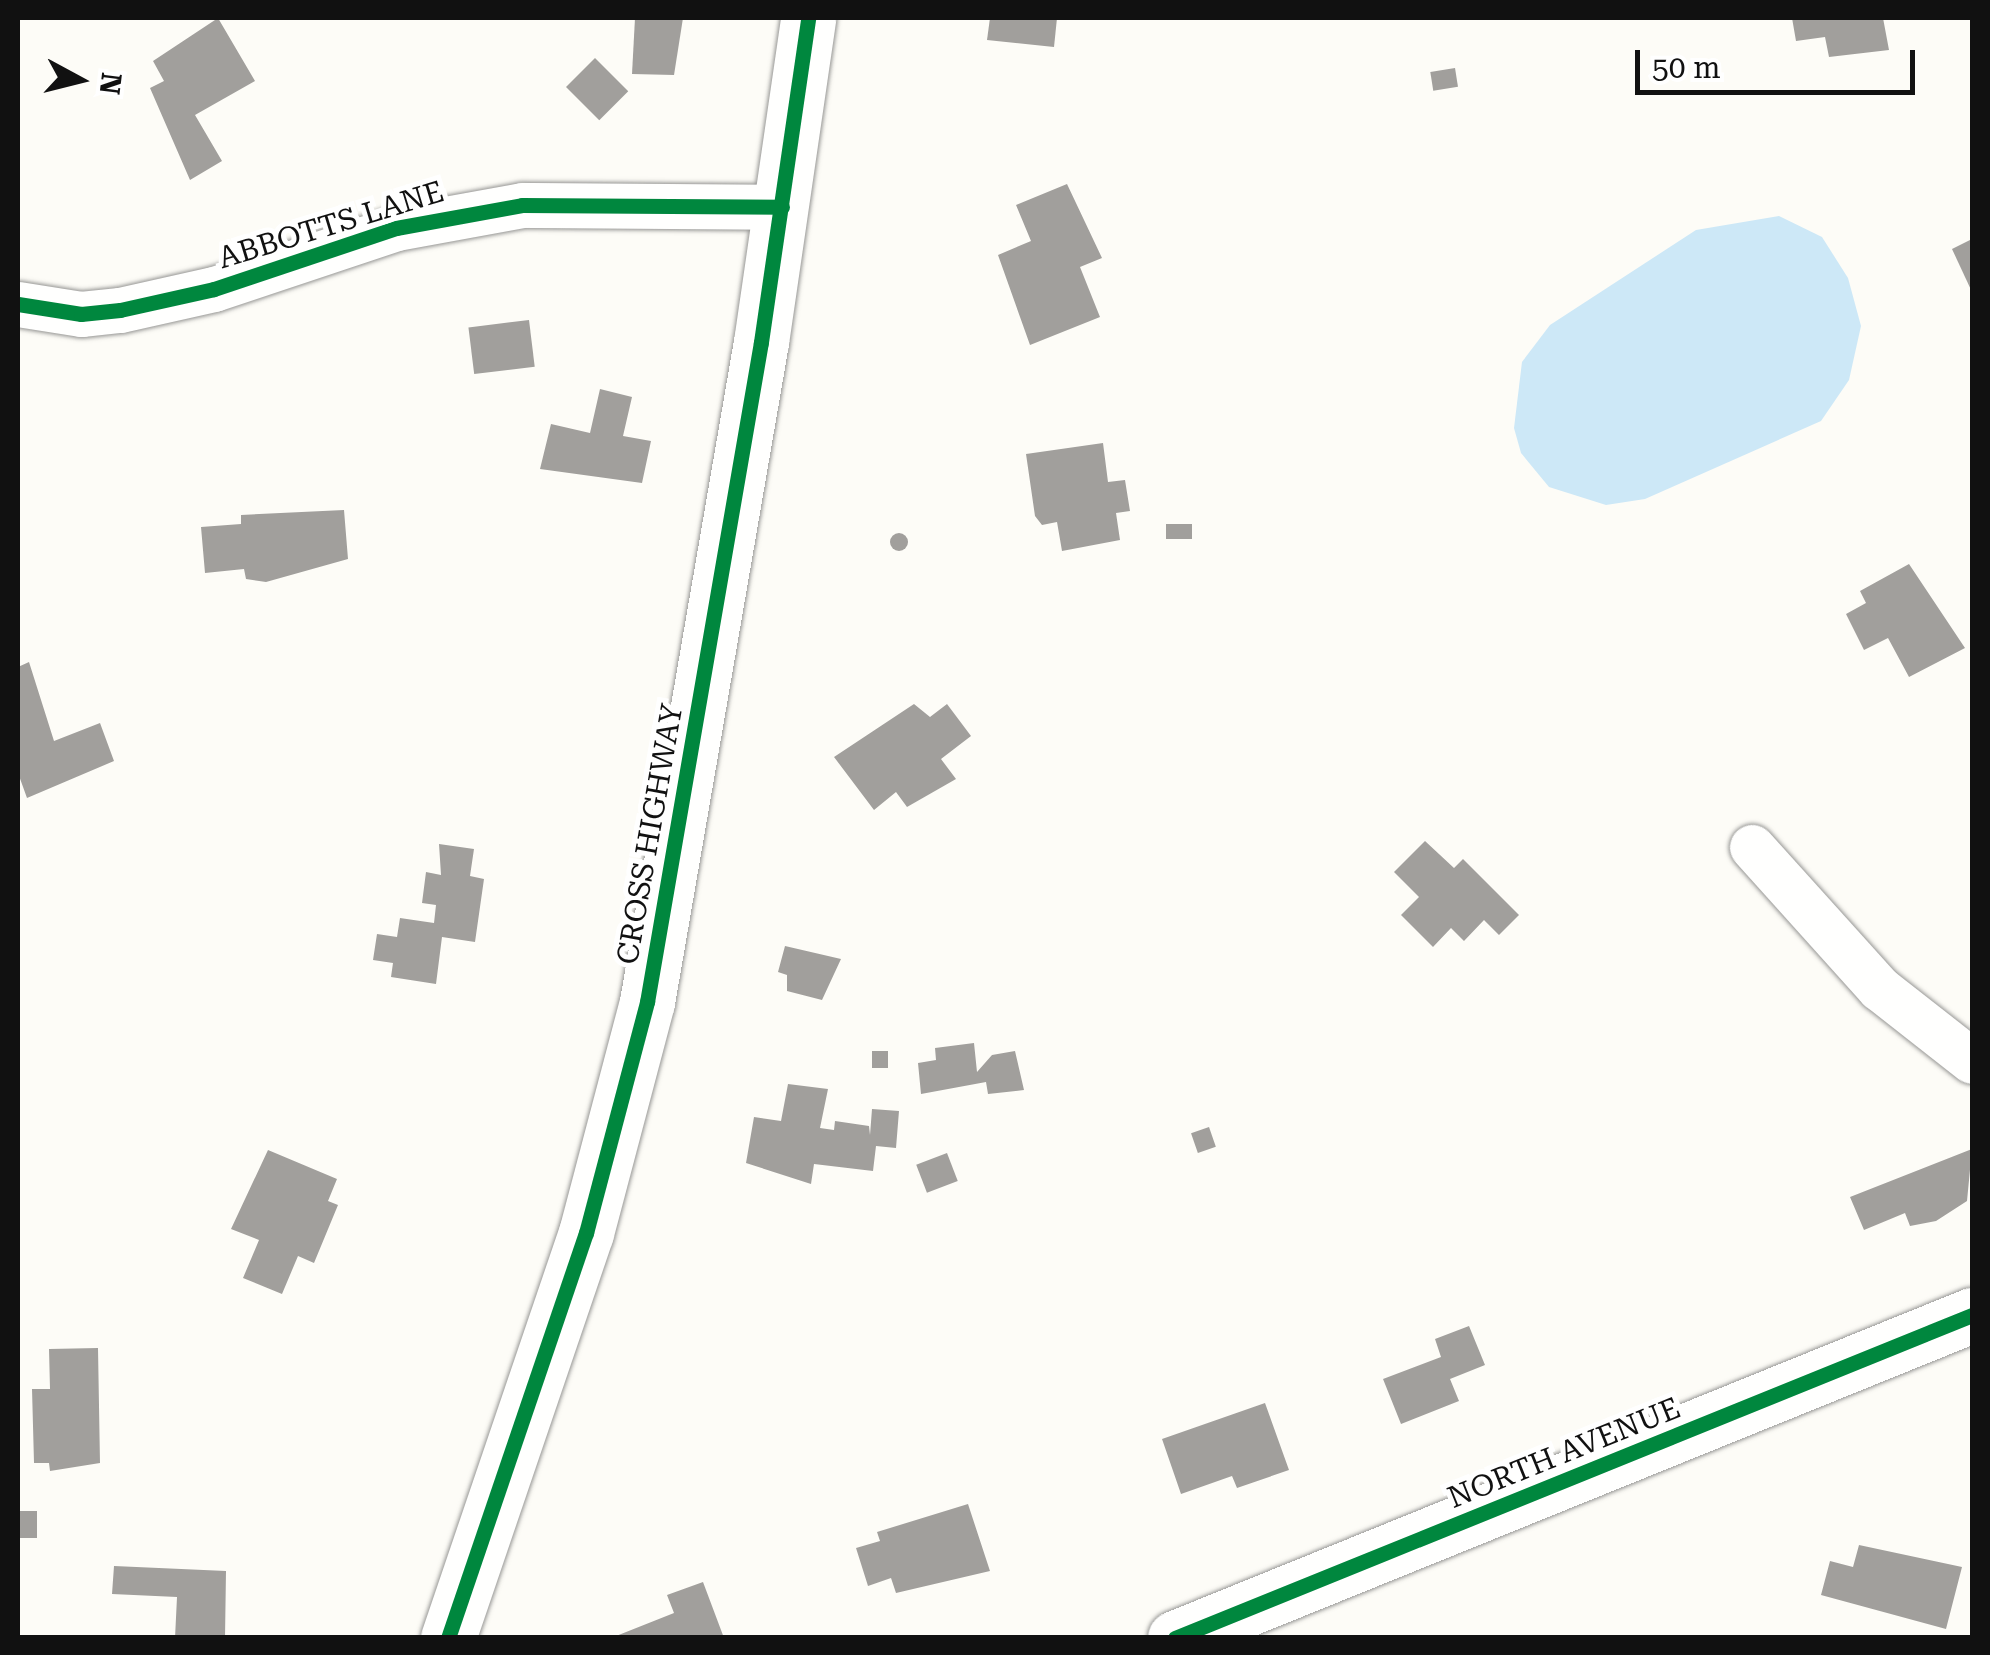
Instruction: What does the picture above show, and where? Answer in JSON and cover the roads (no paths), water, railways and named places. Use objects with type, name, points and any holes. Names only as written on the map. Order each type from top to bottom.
[{"type":"street","name":"CROSS HIGHWAY","points":[[448,1638],[586,1233],[633,1061],[684,808],[782,207],[808,18]]},
{"type":"street","name":"ABBOTTS LANE","points":[[18,304],[80,314],[120,310],[214,289],[396,228],[522,205],[782,207]]},
{"type":"street","points":[[1752,847],[1878,988],[1972,1062]]},
{"type":"street","name":"NORTH AVENUE","points":[[1175,1638],[1972,1315]]},
{"type":"water","points":[[1779,216],[1822,237],[1848,278],[1861,326],[1849,380],[1821,421],[1645,499],[1606,505],[1549,487],[1521,453],[1514,428],[1522,362],[1550,325],[1696,230]]}]
